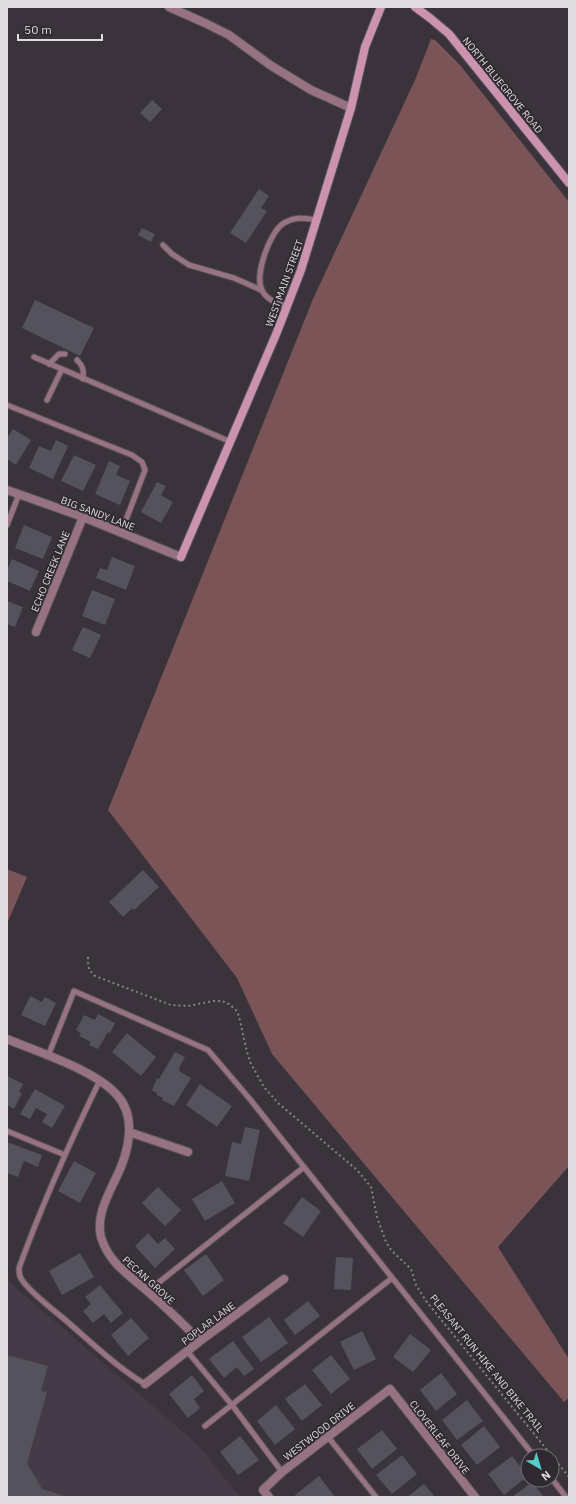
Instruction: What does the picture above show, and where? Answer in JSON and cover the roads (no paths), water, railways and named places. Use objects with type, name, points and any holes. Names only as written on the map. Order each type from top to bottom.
[{"type":"street","points":[[169,7],[230,35],[270,65],[311,90],[351,108]]},
{"type":"street","name":"WEST MAIN STREET","points":[[181,557],[231,442],[301,270],[351,108],[365,48],[381,7]]},
{"type":"street","name":"NORTH BLUEGROVE ROAD","points":[[415,7],[449,34],[569,183]]},
{"type":"street","name":"BIG SANDY LANE","points":[[7,490],[83,517],[181,557]]},
{"type":"street","name":"ECHO CREEK LANE","points":[[36,632],[83,517]]},
{"type":"street","name":"PECAN GROVE","points":[[7,1039],[83,1071],[100,1080],[118,1095],[127,1112],[129,1132],[128,1150],[122,1166],[106,1198],[100,1219],[101,1236],[107,1253],[116,1265],[148,1291],[200,1341]]},
{"type":"street","points":[[129,1132],[188,1152]]},
{"type":"street","name":"POPLAR LANE","points":[[145,1384],[284,1279]]},
{"type":"street","name":"WESTWOOD DRIVE","points":[[269,1497],[263,1490],[282,1472],[390,1389]]},
{"type":"street","name":"CLOVERLEAF DRIVE","points":[[390,1389],[475,1497]]},
{"type":"lane","points":[[261,290],[260,273],[267,246],[283,223],[298,217],[316,220]]},
{"type":"lane","points":[[163,245],[172,254],[189,265],[234,278],[261,290],[269,299],[287,307]]},
{"type":"lane","points":[[49,364],[59,354],[65,354]]},
{"type":"lane","points":[[34,357],[231,442]]},
{"type":"lane","points":[[77,360],[82,364],[84,369],[83,379]]},
{"type":"lane","points":[[47,400],[62,369]]},
{"type":"lane","points":[[7,405],[132,455],[142,462],[145,470],[121,533]]},
{"type":"lane","points":[[7,525],[19,494]]},
{"type":"lane","points":[[48,1056],[74,992],[208,1050],[249,1098],[528,1448]]},
{"type":"lane","points":[[100,1080],[37,1218],[19,1268],[19,1275],[22,1281],[51,1308],[109,1357],[145,1384]]},
{"type":"lane","points":[[7,1131],[65,1154]]},
{"type":"lane","points":[[148,1291],[304,1167]]},
{"type":"lane","points":[[205,1426],[392,1278]]},
{"type":"lane","points":[[187,1351],[232,1405],[282,1472]]},
{"type":"lane","points":[[328,1437],[376,1497]]},
{"type":"lane","points":[[559,1488],[566,1497]]}]
